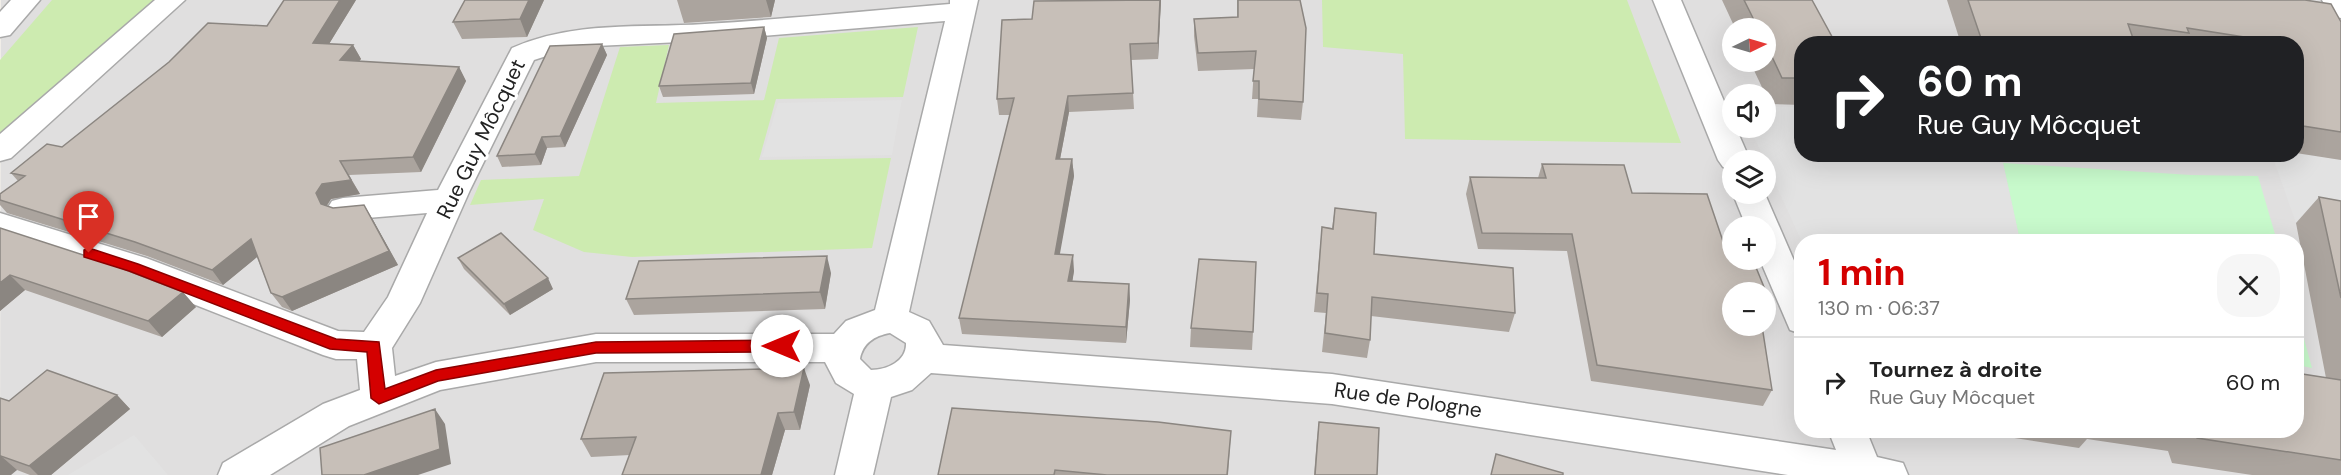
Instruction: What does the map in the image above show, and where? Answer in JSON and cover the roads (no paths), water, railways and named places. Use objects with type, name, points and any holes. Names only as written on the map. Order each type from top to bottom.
[{"type":"street","points":[[0,29],[26,0]]},
{"type":"street","points":[[0,151],[171,0]]},
{"type":"street","points":[[1667,0],[1730,150]]},
{"type":"street","points":[[2336,0],[2341,10]]},
{"type":"street","points":[[890,320],[962,6]]},
{"type":"street","name":"Rue Guy Môcquet","points":[[374,346],[403,303],[450,200],[522,54],[534,47],[574,37],[664,35],[962,6]]},
{"type":"street","points":[[343,209],[450,200]]},
{"type":"street","points":[[0,225],[134,267],[336,345],[374,346],[379,398]]},
{"type":"street","points":[[1776,258],[1794,302]]},
{"type":"street","points":[[890,320],[915,328],[926,346],[923,358],[910,374],[899,381],[875,385],[851,378],[844,369],[843,348],[848,340],[866,326],[890,320]]},
{"type":"street","points":[[237,475],[336,416],[436,376],[596,348],[843,348]]},
{"type":"street","name":"Rue de Pologne","points":[[923,358],[1332,389],[1565,423],[1877,473]]},
{"type":"street","points":[[854,475],[875,385]]},
{"type":"street","points":[[1853,438],[1877,473]]}]
